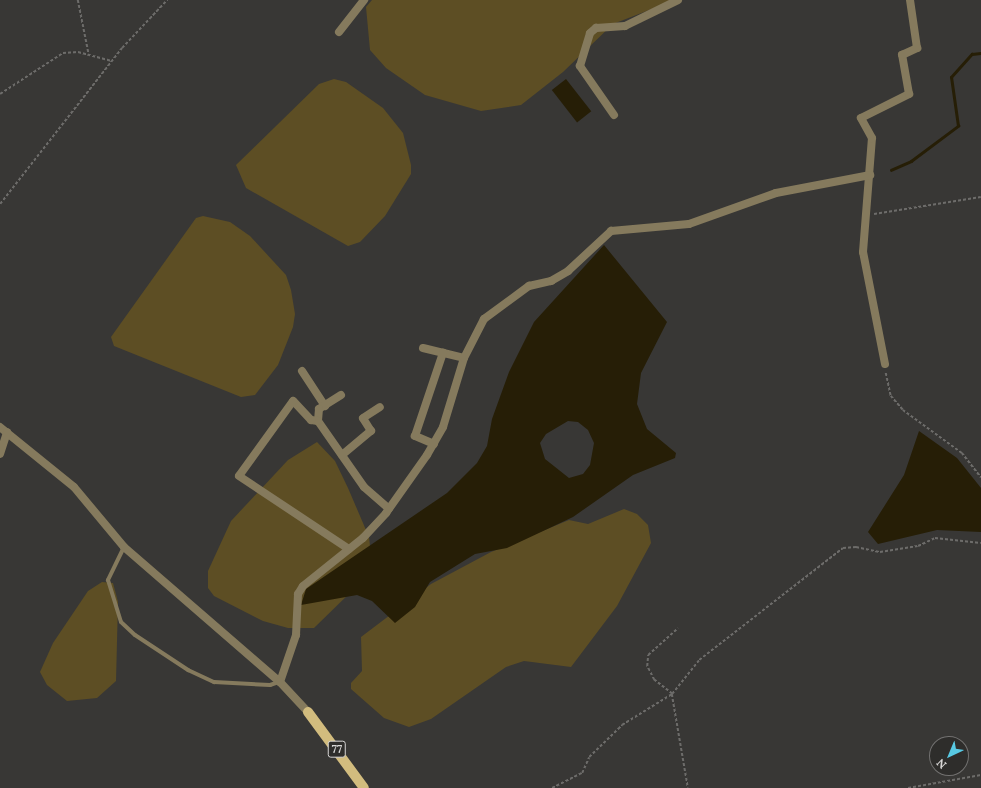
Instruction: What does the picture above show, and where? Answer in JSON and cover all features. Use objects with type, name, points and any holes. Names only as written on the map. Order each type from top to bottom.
[{"type":"main road","name":"77","points":[[308,712],[364,788]]},
{"type":"street","points":[[340,32],[364,0]]},
{"type":"street","points":[[614,116],[580,66],[590,33],[596,28],[625,26],[678,0]]},
{"type":"street","points":[[885,364],[863,252],[872,138],[861,118],[909,94],[902,55],[916,48],[910,0]]},
{"type":"street","points":[[280,682],[296,635],[298,594],[350,549],[389,509],[434,444],[443,427],[464,358],[484,319],[529,286],[552,281],[568,271],[611,231],[689,224],[776,193],[870,175]]},
{"type":"street","points":[[423,348],[464,358]]},
{"type":"street","points":[[434,444],[415,436],[443,353]]},
{"type":"street","points":[[302,370],[325,406]]},
{"type":"street","points":[[341,395],[319,410],[318,421],[364,487],[389,509]]},
{"type":"street","points":[[318,421],[311,420],[293,401],[239,476],[350,549]]},
{"type":"street","points":[[342,455],[371,431],[363,418],[380,407]]},
{"type":"street","points":[[0,427],[74,487],[124,547],[280,682],[308,712]]},
{"type":"street","points":[[0,454],[7,432]]},
{"type":"lane","points":[[124,547],[108,580],[121,622],[135,635],[188,670],[214,682],[270,685],[280,682]]},
{"type":"path","points":[[78,0],[89,54]]},
{"type":"path","points":[[0,204],[112,61],[167,0]]},
{"type":"path","points":[[0,94],[63,53],[89,54],[112,61]]},
{"type":"path","points":[[867,215],[981,197]]},
{"type":"path","points":[[885,364],[891,396],[903,410],[962,453],[981,477]]},
{"type":"path","points":[[552,788],[582,773],[589,757],[622,725],[672,694],[699,660],[843,548],[856,547],[880,552],[918,546],[935,538],[981,543]]},
{"type":"path","points":[[678,628],[648,656],[647,666],[654,680],[672,694],[688,788]]},
{"type":"path","points":[[908,788],[981,775]]},
{"type":"shaded area","points":[[372,0],[675,0],[613,24],[563,72],[521,105],[481,111],[425,95],[386,68],[370,50],[366,7]]},
{"type":"shaded area","points":[[334,79],[346,82],[383,108],[403,133],[411,165],[411,174],[385,216],[360,242],[348,246],[246,188],[236,165],[319,84]]},
{"type":"shaded area","points":[[566,79],[591,111],[577,122],[552,90]]},
{"type":"shaded area","points":[[203,216],[230,222],[250,236],[286,275],[291,290],[295,314],[293,327],[278,365],[255,395],[241,397],[114,346],[111,337],[196,218]]},
{"type":"shaded area","points":[[604,245],[667,322],[641,373],[637,404],[647,429],[676,453],[675,458],[633,475],[573,517],[507,548],[475,554],[430,582],[415,607],[395,623],[372,601],[357,595],[301,605],[306,589],[447,493],[477,463],[487,446],[492,419],[509,372],[534,322]],"holes":[[[568,421],[578,422],[588,430],[594,443],[590,465],[583,474],[569,478],[545,459],[540,443],[546,434]]]},
{"type":"shaded area","points":[[919,431],[957,458],[981,488],[981,532],[937,530],[878,544],[868,532],[904,475]]},
{"type":"shaded area","points":[[317,442],[335,461],[348,488],[369,537],[372,564],[354,589],[314,628],[288,628],[263,621],[214,596],[208,588],[208,571],[231,521],[288,460]]},
{"type":"shaded area","points":[[624,509],[637,514],[648,525],[651,543],[617,606],[571,667],[524,661],[506,667],[431,719],[409,727],[384,718],[351,689],[351,683],[362,671],[361,637],[431,584],[491,552],[569,520],[588,524]]},
{"type":"shaded area","points":[[102,582],[113,583],[118,602],[116,681],[97,698],[67,701],[47,685],[40,672],[53,643],[88,591]]},
{"type":"waterway","points":[[891,170],[911,161],[958,126],[951,77],[972,54],[981,53]]}]
